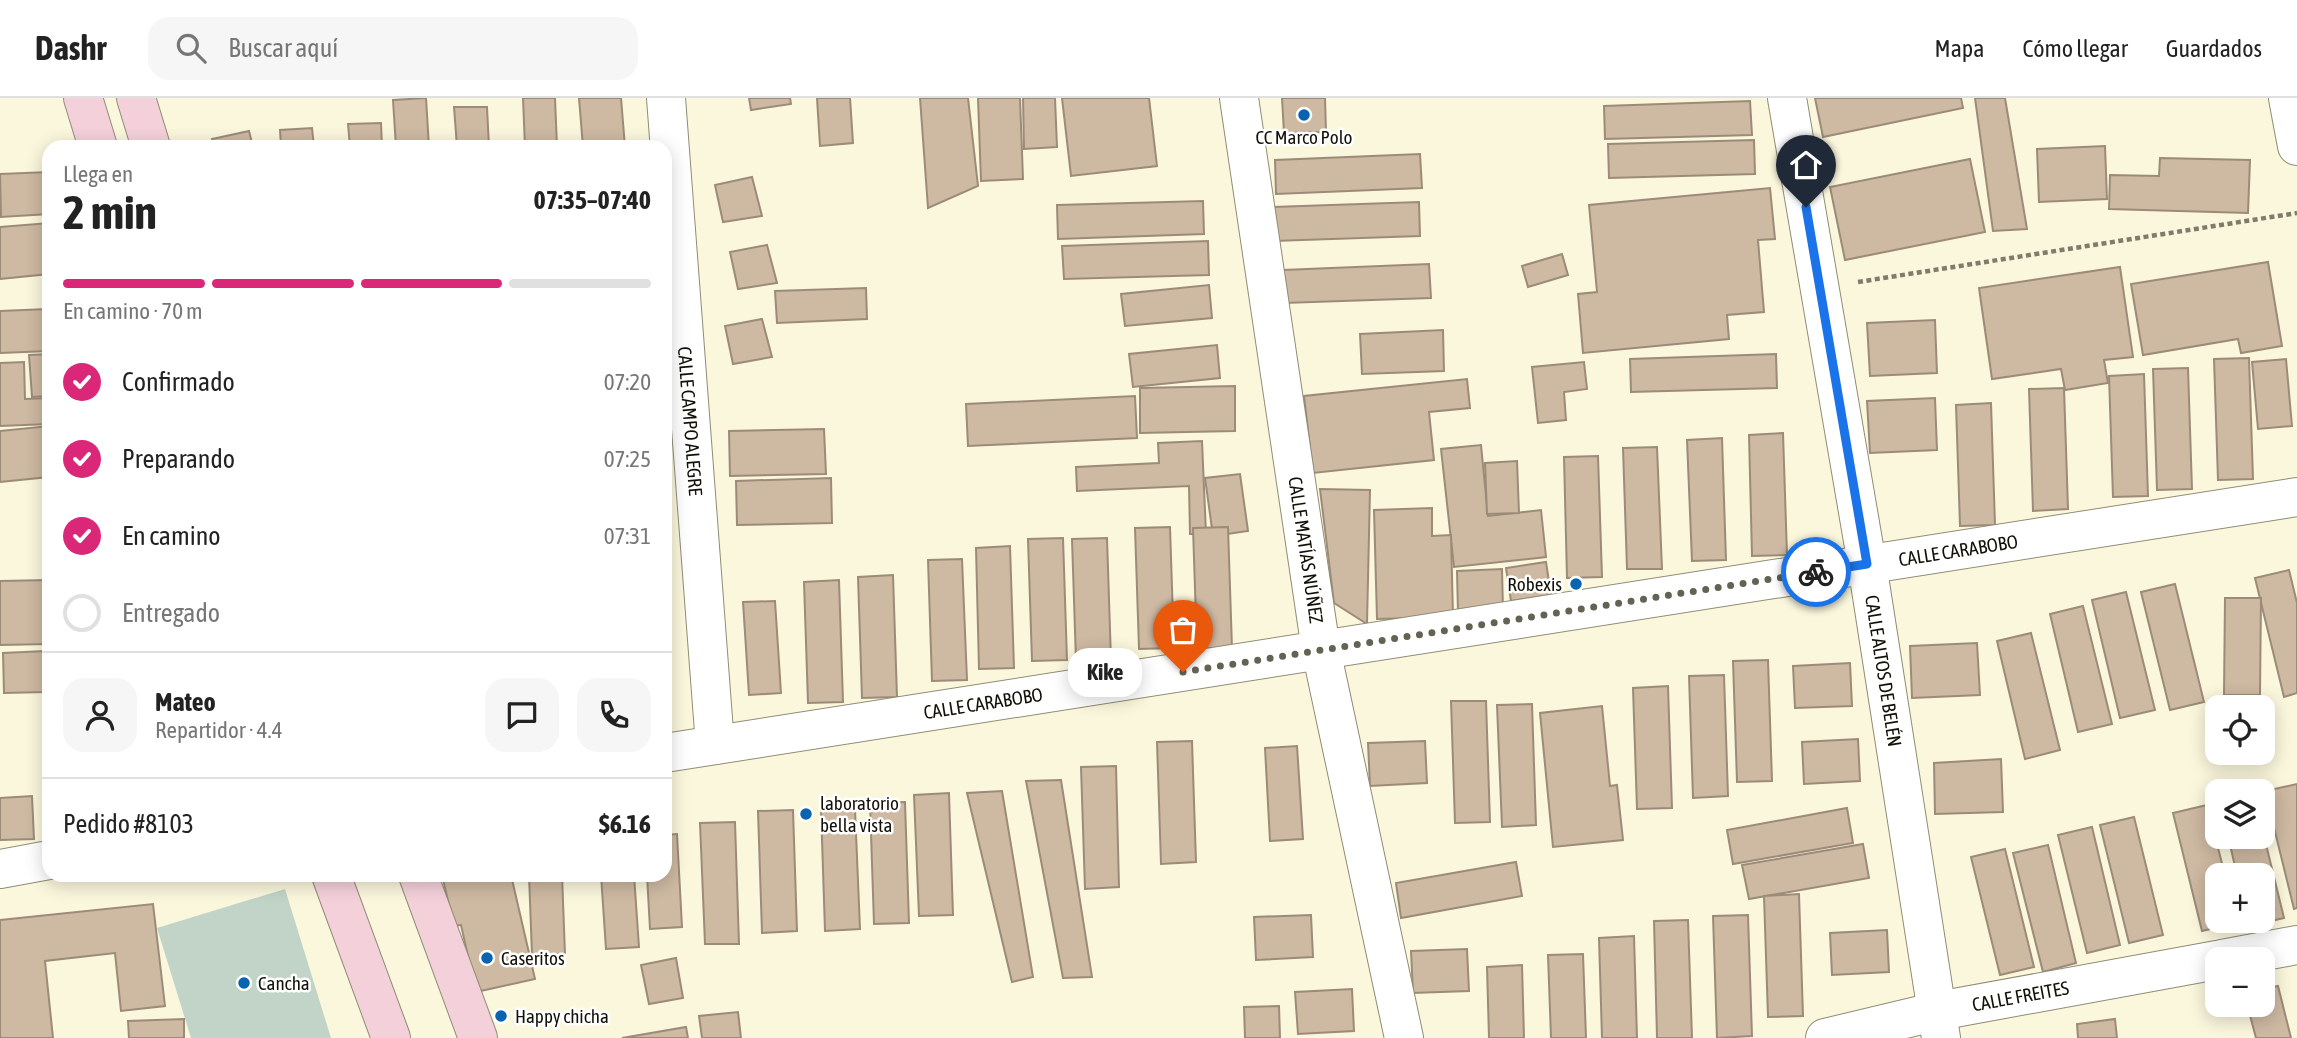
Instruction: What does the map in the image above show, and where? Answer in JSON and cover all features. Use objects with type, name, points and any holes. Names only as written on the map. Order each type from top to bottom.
[{"type":"street","points":[[83,98],[96,140]]},
{"type":"street","points":[[136,98],[149,140]]},
{"type":"street","name":"CALLE CAMPO ALEGRE","points":[[666,98],[669,140]]},
{"type":"street","name":"CALLE MATÍAS NÚÑEZ","points":[[1239,98],[1321,650],[1404,1038]]},
{"type":"street","name":"CALLE ALTOS DE BELÉN","points":[[1787,98],[1867,564],[1939,1025]]},
{"type":"street","points":[[2288,98],[2297,146]]},
{"type":"street","name":"CALLE CAMPO ALEGRE","points":[[672,177],[715,745]]},
{"type":"street","name":"CALLE CARABOBO","points":[[672,752],[2297,497]]},
{"type":"street","points":[[0,869],[42,861]]},
{"type":"street","points":[[334,882],[391,1038]]},
{"type":"street","points":[[421,882],[478,1038]]},
{"type":"street","name":"CALLE FREITES","points":[[2275,949],[2297,945]]},
{"type":"street","name":"CALLE FREITES","points":[[1825,1038],[1939,1025],[2205,963]]},
{"type":"path","points":[[1819,288],[2297,213]]},
{"type":"green space","name":"Cancha","points":[[285,889],[331,1038],[191,1038],[157,928]]},
{"type":"building","points":[[426,98],[429,140],[396,140],[393,100]]},
{"type":"building","points":[[523,98],[555,98],[557,140],[525,140]]},
{"type":"building","points":[[579,98],[621,98],[624,140],[582,140]]},
{"type":"building","points":[[749,98],[790,98],[791,104],[751,110]]},
{"type":"building","points":[[817,98],[850,98],[853,143],[820,146]]},
{"type":"building","points":[[920,98],[968,98],[978,186],[928,208]]},
{"type":"building","points":[[978,98],[1020,98],[1023,179],[981,181]]},
{"type":"building","points":[[1023,98],[1055,98],[1057,147],[1024,149]]},
{"type":"building","points":[[1062,98],[1149,98],[1157,166],[1071,176]]},
{"type":"building","name":"CC Marco Polo","points":[[1282,98],[1325,98],[1326,132],[1284,133]]},
{"type":"building","points":[[1815,98],[1961,98],[1963,108],[1823,137]]},
{"type":"building","points":[[1975,98],[2005,98],[2027,229],[1993,231]]},
{"type":"building","points":[[1750,101],[1752,135],[1605,139],[1604,106]]},
{"type":"building","points":[[454,107],[487,107],[489,140],[456,140]]},
{"type":"building","points":[[381,123],[382,140],[349,140],[348,124]]},
{"type":"building","points":[[312,128],[313,140],[281,140],[280,130]]},
{"type":"building","points":[[249,131],[251,140],[212,140]]},
{"type":"building","points":[[1754,140],[1755,174],[1609,178],[1608,144]]},
{"type":"building","points":[[2105,146],[2107,199],[2039,202],[2037,149]]},
{"type":"building","points":[[1420,154],[1422,188],[1276,194],[1275,160]]},
{"type":"building","points":[[2160,158],[2250,160],[2248,213],[2109,209],[2110,175],[2159,176]]},
{"type":"building","points":[[1970,159],[1985,232],[1845,260],[1830,187]]},
{"type":"building","points":[[42,172],[42,214],[1,217],[0,174]]},
{"type":"building","points":[[752,177],[762,216],[723,222],[715,185]]},
{"type":"building","points":[[1770,188],[1775,239],[1758,240],[1764,312],[1727,315],[1729,339],[1583,353],[1578,294],[1597,292],[1589,205]]},
{"type":"building","points":[[1203,201],[1204,234],[1058,239],[1057,205]]},
{"type":"building","points":[[1419,202],[1420,236],[1274,241],[1273,207]]},
{"type":"building","points":[[42,224],[42,275],[0,279],[0,227]]},
{"type":"building","points":[[1208,241],[1209,275],[1064,279],[1062,246]]},
{"type":"building","points":[[767,245],[777,283],[738,289],[730,252]]},
{"type":"building","points":[[1562,254],[1568,275],[1528,287],[1522,266]]},
{"type":"building","points":[[2268,262],[2282,346],[2241,353],[2238,339],[2143,355],[2131,284]]},
{"type":"building","points":[[1429,264],[1431,298],[1284,303],[1283,270]]},
{"type":"building","points":[[2120,267],[2133,357],[2104,360],[2108,383],[2065,390],[2061,369],[1992,379],[1979,288]]},
{"type":"building","points":[[1209,285],[1212,318],[1125,326],[1121,294]]},
{"type":"building","points":[[866,288],[867,319],[777,323],[775,291]]},
{"type":"building","points":[[42,309],[42,351],[0,353],[0,311]]},
{"type":"building","points":[[762,319],[772,357],[733,364],[725,326]]},
{"type":"building","points":[[1935,320],[1937,373],[1870,376],[1867,323]]},
{"type":"building","points":[[1443,330],[1444,371],[1362,374],[1360,334]]},
{"type":"building","points":[[1217,345],[1220,378],[1133,387],[1129,354]]},
{"type":"building","points":[[42,354],[42,396],[32,397],[29,355]]},
{"type":"building","points":[[1776,354],[1777,388],[1631,392],[1630,359]]},
{"type":"building","points":[[2249,358],[2253,479],[2218,480],[2214,359]]},
{"type":"building","points":[[2286,359],[2292,426],[2258,429],[2252,362]]},
{"type":"building","points":[[24,362],[25,399],[42,398],[42,424],[0,426],[0,363]]},
{"type":"building","points":[[1584,362],[1587,389],[1564,392],[1566,420],[1538,423],[1532,367]]},
{"type":"building","points":[[2188,368],[2192,489],[2157,490],[2153,369]]},
{"type":"building","points":[[2144,374],[2148,496],[2113,497],[2109,376]]},
{"type":"building","points":[[1467,379],[1470,408],[1429,412],[1434,460],[1313,473],[1304,396]]},
{"type":"building","points":[[1235,386],[1235,431],[1140,433],[1140,388]]},
{"type":"building","points":[[2064,388],[2068,509],[2033,511],[2029,389]]},
{"type":"building","points":[[1135,396],[1137,438],[968,446],[966,404]]},
{"type":"building","points":[[1935,398],[1937,450],[1870,453],[1867,401]]},
{"type":"building","points":[[1991,403],[1995,525],[1960,526],[1956,405]]},
{"type":"building","points":[[42,427],[42,478],[0,482],[0,431]]},
{"type":"building","points":[[824,429],[826,474],[730,476],[729,431]]},
{"type":"building","points":[[1783,433],[1787,555],[1752,556],[1749,435]]},
{"type":"building","points":[[1722,438],[1726,560],[1692,561],[1687,440]]},
{"type":"building","points":[[1202,441],[1206,534],[1190,534],[1189,486],[1077,491],[1076,467],[1159,463],[1158,443]]},
{"type":"building","points":[[1481,445],[1488,516],[1541,510],[1546,557],[1454,567],[1441,449]]},
{"type":"building","points":[[1657,447],[1662,569],[1627,569],[1623,448]]},
{"type":"building","points":[[1598,456],[1602,577],[1567,578],[1564,457]]},
{"type":"building","points":[[1517,461],[1519,513],[1487,514],[1485,463]]},
{"type":"building","points":[[1240,474],[1248,531],[1213,536],[1205,478]]},
{"type":"building","points":[[831,478],[832,523],[737,525],[736,481]]},
{"type":"building","points":[[1320,489],[1370,490],[1367,624],[1334,603]]},
{"type":"building","points":[[1432,508],[1432,536],[1451,535],[1453,617],[1377,619],[1374,510]]},
{"type":"building","points":[[1170,527],[1174,648],[1139,649],[1135,528]]},
{"type":"building","points":[[1228,527],[1232,648],[1197,649],[1193,528]]},
{"type":"building","points":[[1063,538],[1067,660],[1032,661],[1028,539]]},
{"type":"building","points":[[1107,538],[1111,660],[1076,661],[1072,539]]},
{"type":"building","points":[[1010,546],[1014,668],[979,669],[976,548]]},
{"type":"building","points":[[962,559],[967,680],[932,681],[928,560]]},
{"type":"building","points":[[1546,562],[1551,595],[1511,601],[1506,568]]},
{"type":"building","points":[[1502,569],[1503,610],[1458,612],[1457,571]]},
{"type":"building","points":[[2289,570],[2297,603],[2297,693],[2284,697],[2255,578]]},
{"type":"building","points":[[893,575],[897,697],[862,698],[858,577]]},
{"type":"building","points":[[42,580],[42,644],[0,645],[0,581]]},
{"type":"building","points":[[839,580],[843,702],[808,703],[804,582]]},
{"type":"building","points":[[2175,584],[2204,702],[2170,710],[2141,592]]},
{"type":"building","points":[[2126,592],[2155,710],[2120,718],[2092,600]]},
{"type":"building","points":[[2225,598],[2261,598],[2260,695],[2224,695]]},
{"type":"building","points":[[775,601],[781,693],[749,695],[743,602]]},
{"type":"building","points":[[2083,606],[2112,724],[2078,732],[2050,614]]},
{"type":"building","points":[[2031,633],[2060,750],[2025,759],[1997,641]]},
{"type":"building","points":[[1977,643],[1980,695],[1912,698],[1910,646]]},
{"type":"building","points":[[42,651],[42,692],[4,693],[3,653]]},
{"type":"building","points":[[1768,660],[1772,781],[1737,782],[1733,661]]},
{"type":"building","points":[[1850,663],[1852,706],[1795,708],[1793,666]]},
{"type":"building","points":[[1724,675],[1728,796],[1693,798],[1689,676]]},
{"type":"building","points":[[1668,686],[1672,808],[1637,809],[1633,688]]},
{"type":"building","points":[[1451,701],[1486,701],[1490,822],[1455,823]]},
{"type":"building","points":[[1532,704],[1536,825],[1502,827],[1497,705]]},
{"type":"building","points":[[1602,706],[1610,786],[1617,785],[1623,840],[1553,847],[1540,713]]},
{"type":"building","points":[[1858,739],[1860,781],[1804,784],[1802,742]]},
{"type":"building","points":[[1192,741],[1196,862],[1161,864],[1157,742]]},
{"type":"building","points":[[1425,741],[1427,783],[1370,786],[1368,743]]},
{"type":"building","points":[[1297,746],[1303,839],[1270,841],[1265,748]]},
{"type":"building","points":[[2001,759],[2003,812],[1935,814],[1934,763]]},
{"type":"building","points":[[1116,766],[1119,887],[1085,889],[1081,767]]},
{"type":"building","points":[[1061,780],[1092,977],[1063,978],[1026,781]]},
{"type":"building","points":[[2297,784],[2297,908],[2294,909],[2275,832],[2275,789]]},
{"type":"building","points":[[1002,791],[1033,977],[1012,982],[967,793]]},
{"type":"building","points":[[949,793],[953,915],[919,916],[914,795]]},
{"type":"building","points":[[32,796],[34,839],[0,840],[0,798]]},
{"type":"building","points":[[905,802],[909,923],[874,924],[870,803]]},
{"type":"building","points":[[2205,805],[2205,849],[2218,849],[2222,863],[2205,863],[2205,930],[2202,931],[2173,813]]},
{"type":"building","points":[[1847,808],[1853,843],[1733,864],[1727,830]]},
{"type":"building","points":[[821,809],[855,809],[860,929],[825,931]]},
{"type":"building","points":[[793,810],[797,931],[762,933],[758,811]]},
{"type":"building","points":[[2134,817],[2163,935],[2129,943],[2100,825]]},
{"type":"building","points":[[735,822],[739,944],[705,944],[700,823]]},
{"type":"building","points":[[2092,827],[2120,945],[2087,953],[2058,835]]},
{"type":"building","points":[[672,834],[677,834],[682,927],[650,929],[647,882],[672,882]]},
{"type":"building","points":[[1863,844],[1869,878],[1749,899],[1742,865]]},
{"type":"building","points":[[2048,845],[2076,963],[2043,972],[2013,853]]},
{"type":"building","points":[[2005,849],[2034,967],[2000,975],[1971,857]]},
{"type":"building","points":[[2231,849],[2267,849],[2271,863],[2234,863]]},
{"type":"building","points":[[1516,862],[1522,896],[1401,918],[1396,883]]},
{"type":"building","points":[[2275,881],[2284,918],[2275,920]]},
{"type":"building","points":[[444,882],[513,882],[535,979],[476,992],[461,925],[454,926]]},
{"type":"building","points":[[529,882],[562,882],[565,954],[532,955]]},
{"type":"building","points":[[601,882],[634,882],[639,947],[606,949]]},
{"type":"building","points":[[1799,894],[1803,1016],[1768,1017],[1764,896]]},
{"type":"building","points":[[153,904],[165,1006],[121,1011],[115,953],[45,961],[53,1038],[0,1038],[0,920]]},
{"type":"building","points":[[1311,915],[1313,957],[1256,960],[1254,917]]},
{"type":"building","points":[[1748,915],[1752,1036],[1717,1038],[1713,916]]},
{"type":"building","points":[[1688,920],[1692,1038],[1657,1038],[1654,921]]},
{"type":"building","points":[[1887,930],[1889,972],[1832,975],[1830,933]]},
{"type":"building","points":[[1634,936],[1637,1038],[1602,1038],[1599,938]]},
{"type":"building","points":[[1467,949],[1469,991],[1413,993],[1411,951]]},
{"type":"building","points":[[1583,954],[1586,1038],[1551,1038],[1548,955]]},
{"type":"building","points":[[676,958],[683,998],[649,1004],[641,965]]},
{"type":"building","points":[[1522,965],[1524,1038],[1489,1038],[1487,967]]},
{"type":"building","points":[[2278,986],[2291,1038],[2256,1038],[2250,1017],[2275,1017],[2275,987]]},
{"type":"building","points":[[1352,989],[1354,1031],[1298,1034],[1295,992]]},
{"type":"building","points":[[1279,1006],[1280,1038],[1245,1038],[1244,1007]]},
{"type":"building","points":[[738,1012],[741,1038],[702,1038],[699,1016]]},
{"type":"building","points":[[184,1019],[184,1038],[129,1038],[128,1021]]},
{"type":"building","points":[[2115,1019],[2117,1038],[2078,1038],[2077,1024]]},
{"type":"building","points":[[686,1027],[688,1038],[622,1038]]},
{"type":"way so far","points":[[1183,672],[1816,572]]},
{"type":"place","name":"CC Marco Polo","points":[[1304,115]]},
{"type":"place","name":"Robexis","points":[[1576,584]]},
{"type":"place","name":"Kike","points":[[1183,672]]},
{"type":"place","name":"laboratorio bella vista","points":[[806,814]]},
{"type":"place","name":"Caseritos","points":[[487,958]]},
{"type":"place","name":"Cancha","points":[[244,983]]},
{"type":"place","name":"Happy chicha","points":[[501,1016]]},
{"type":"route","points":[[1806,207],[1867,564],[1816,572]]}]
